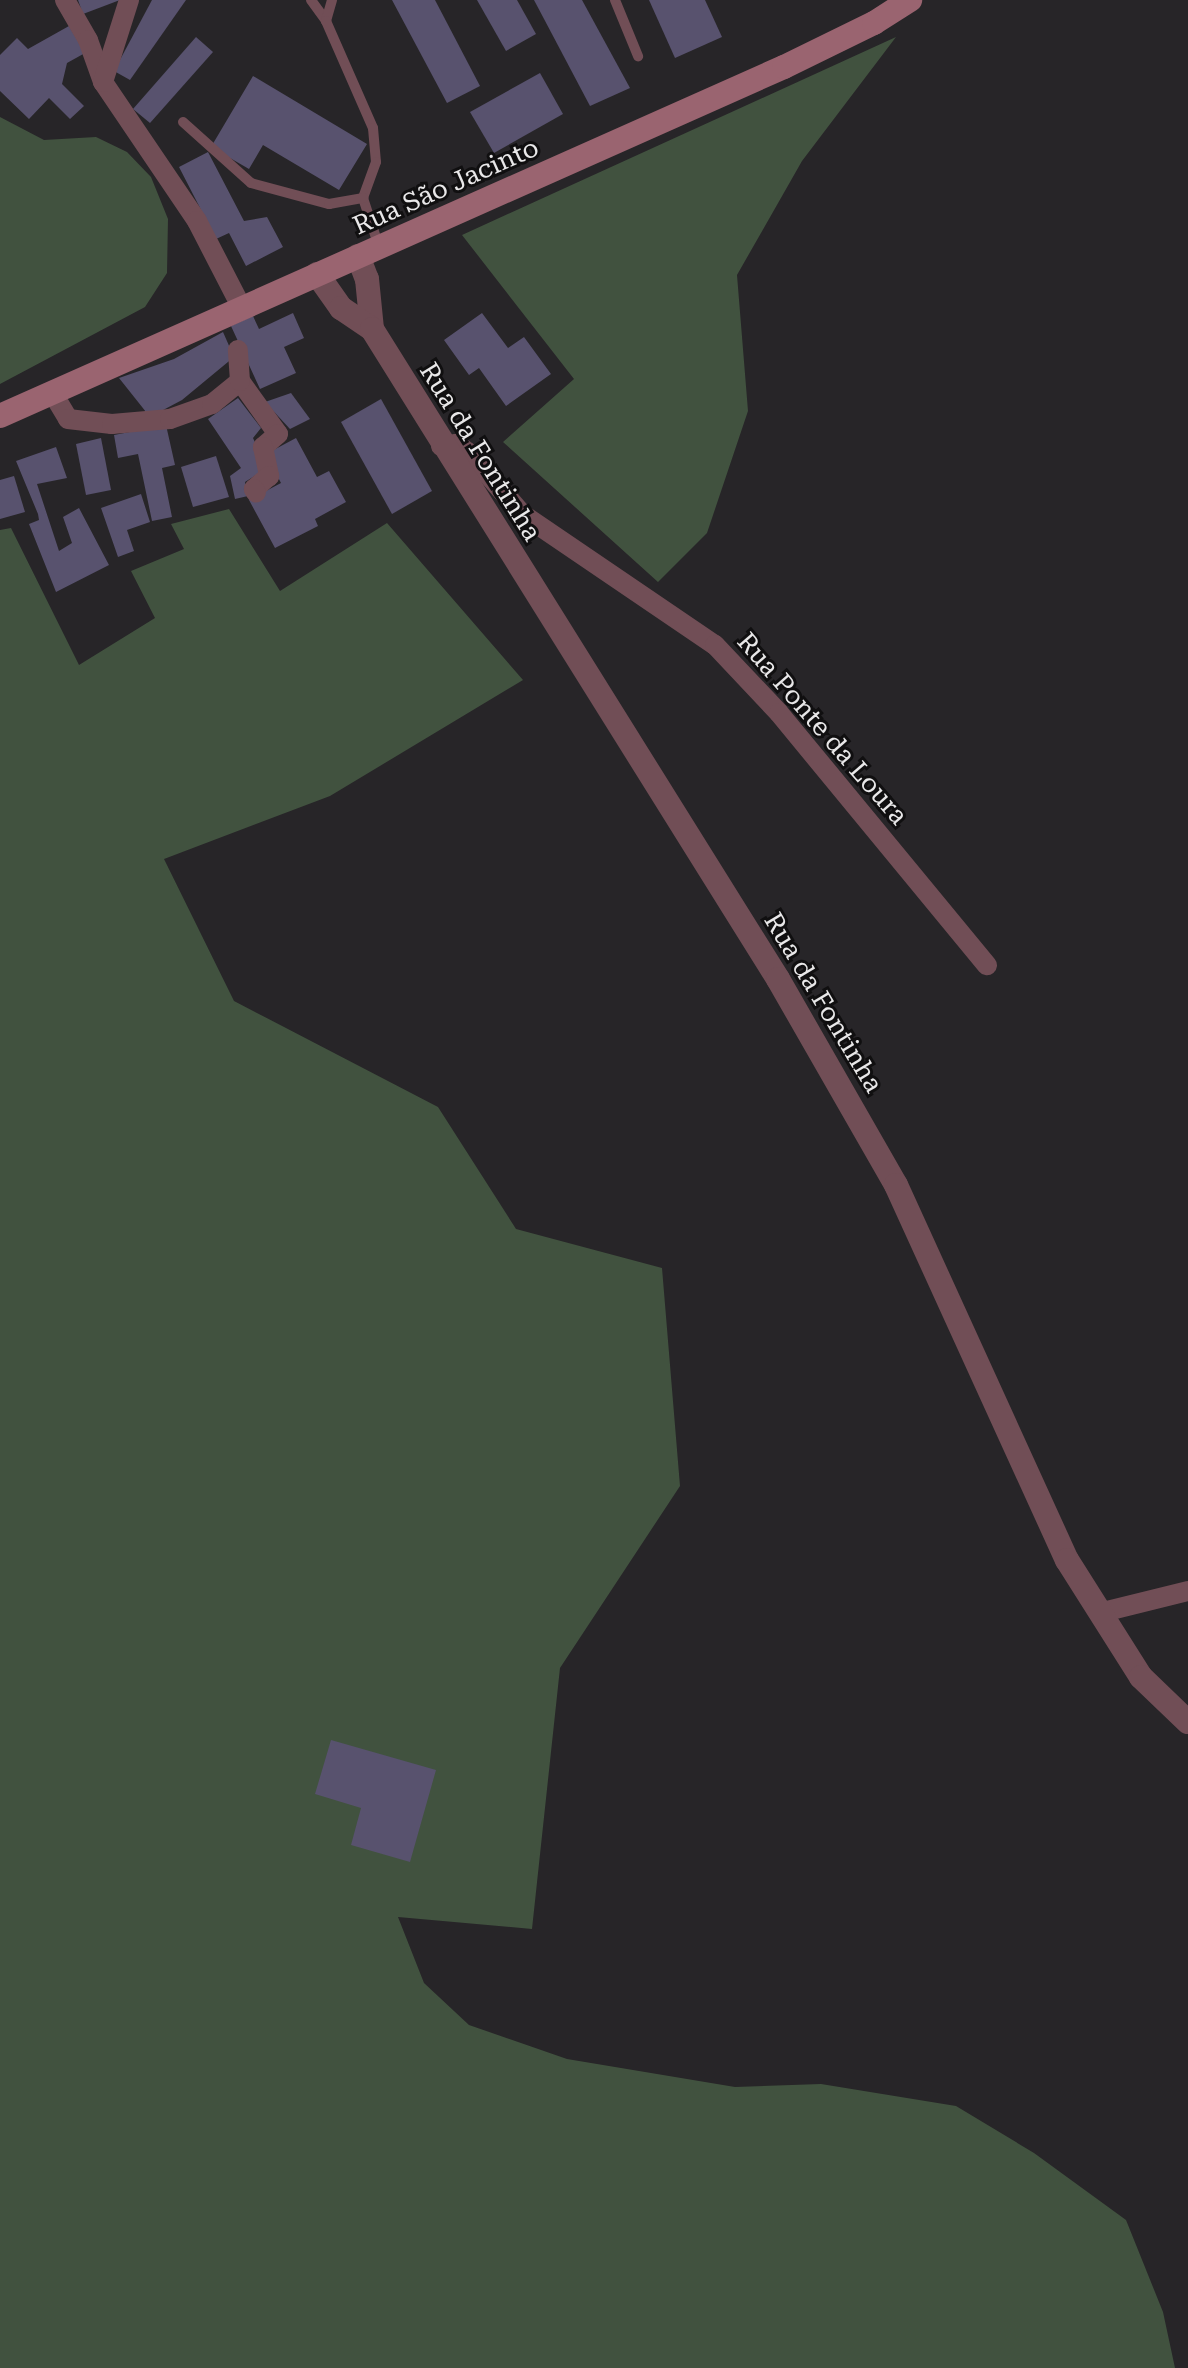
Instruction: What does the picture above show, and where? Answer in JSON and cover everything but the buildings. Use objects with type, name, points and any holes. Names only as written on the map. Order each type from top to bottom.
[{"type":"main road","name":"Rua São Jacinto","points":[[0,416],[784,67],[910,0]]},
{"type":"street","points":[[65,0],[88,40],[103,82],[197,221],[242,308]]},
{"type":"street","points":[[103,82],[129,0]]},
{"type":"street","name":"Rua da Fontinha","points":[[368,252],[372,329],[441,446],[762,953],[869,1135],[1067,1560],[1141,1677],[1188,1722]]},
{"type":"street","name":"Rua da Fontinha","points":[[317,274],[341,308],[372,329]]},
{"type":"street","points":[[238,350],[240,381],[278,434],[263,447],[269,476],[254,489],[256,493]]},
{"type":"street","points":[[52,392],[68,419],[112,424],[170,419],[212,404],[240,381]]},
{"type":"street","name":"Rua Ponte da Loura","points":[[441,446],[456,444],[469,453],[522,514],[715,645],[779,713],[987,965]]},
{"type":"street","points":[[1099,1613],[1188,1591]]},
{"type":"lane","points":[[311,0],[326,21],[373,128],[376,162],[363,198],[368,252]]},
{"type":"lane","points":[[326,21],[332,0]]},
{"type":"lane","points":[[615,0],[638,56]]},
{"type":"lane","points":[[183,122],[251,183],[329,204],[363,198]]},
{"type":"green space","points":[[896,37],[802,161],[737,275],[748,411],[707,533],[658,582],[503,442],[574,379],[462,235]]},
{"type":"green space","points":[[0,117],[44,140],[96,137],[127,152],[151,177],[168,219],[167,273],[145,307],[0,384]]},
{"type":"green space","points":[[229,509],[280,591],[387,523],[523,680],[330,796],[164,859],[234,1001],[438,1107],[516,1229],[662,1268],[680,1486],[560,1668],[532,1929],[398,1917],[424,1983],[469,2025],[567,2059],[735,2087],[821,2084],[956,2106],[1034,2153],[1126,2220],[1163,2312],[1175,2368],[0,2368],[0,530],[11,528],[79,665],[155,618],[131,571],[184,549],[171,524]]}]
